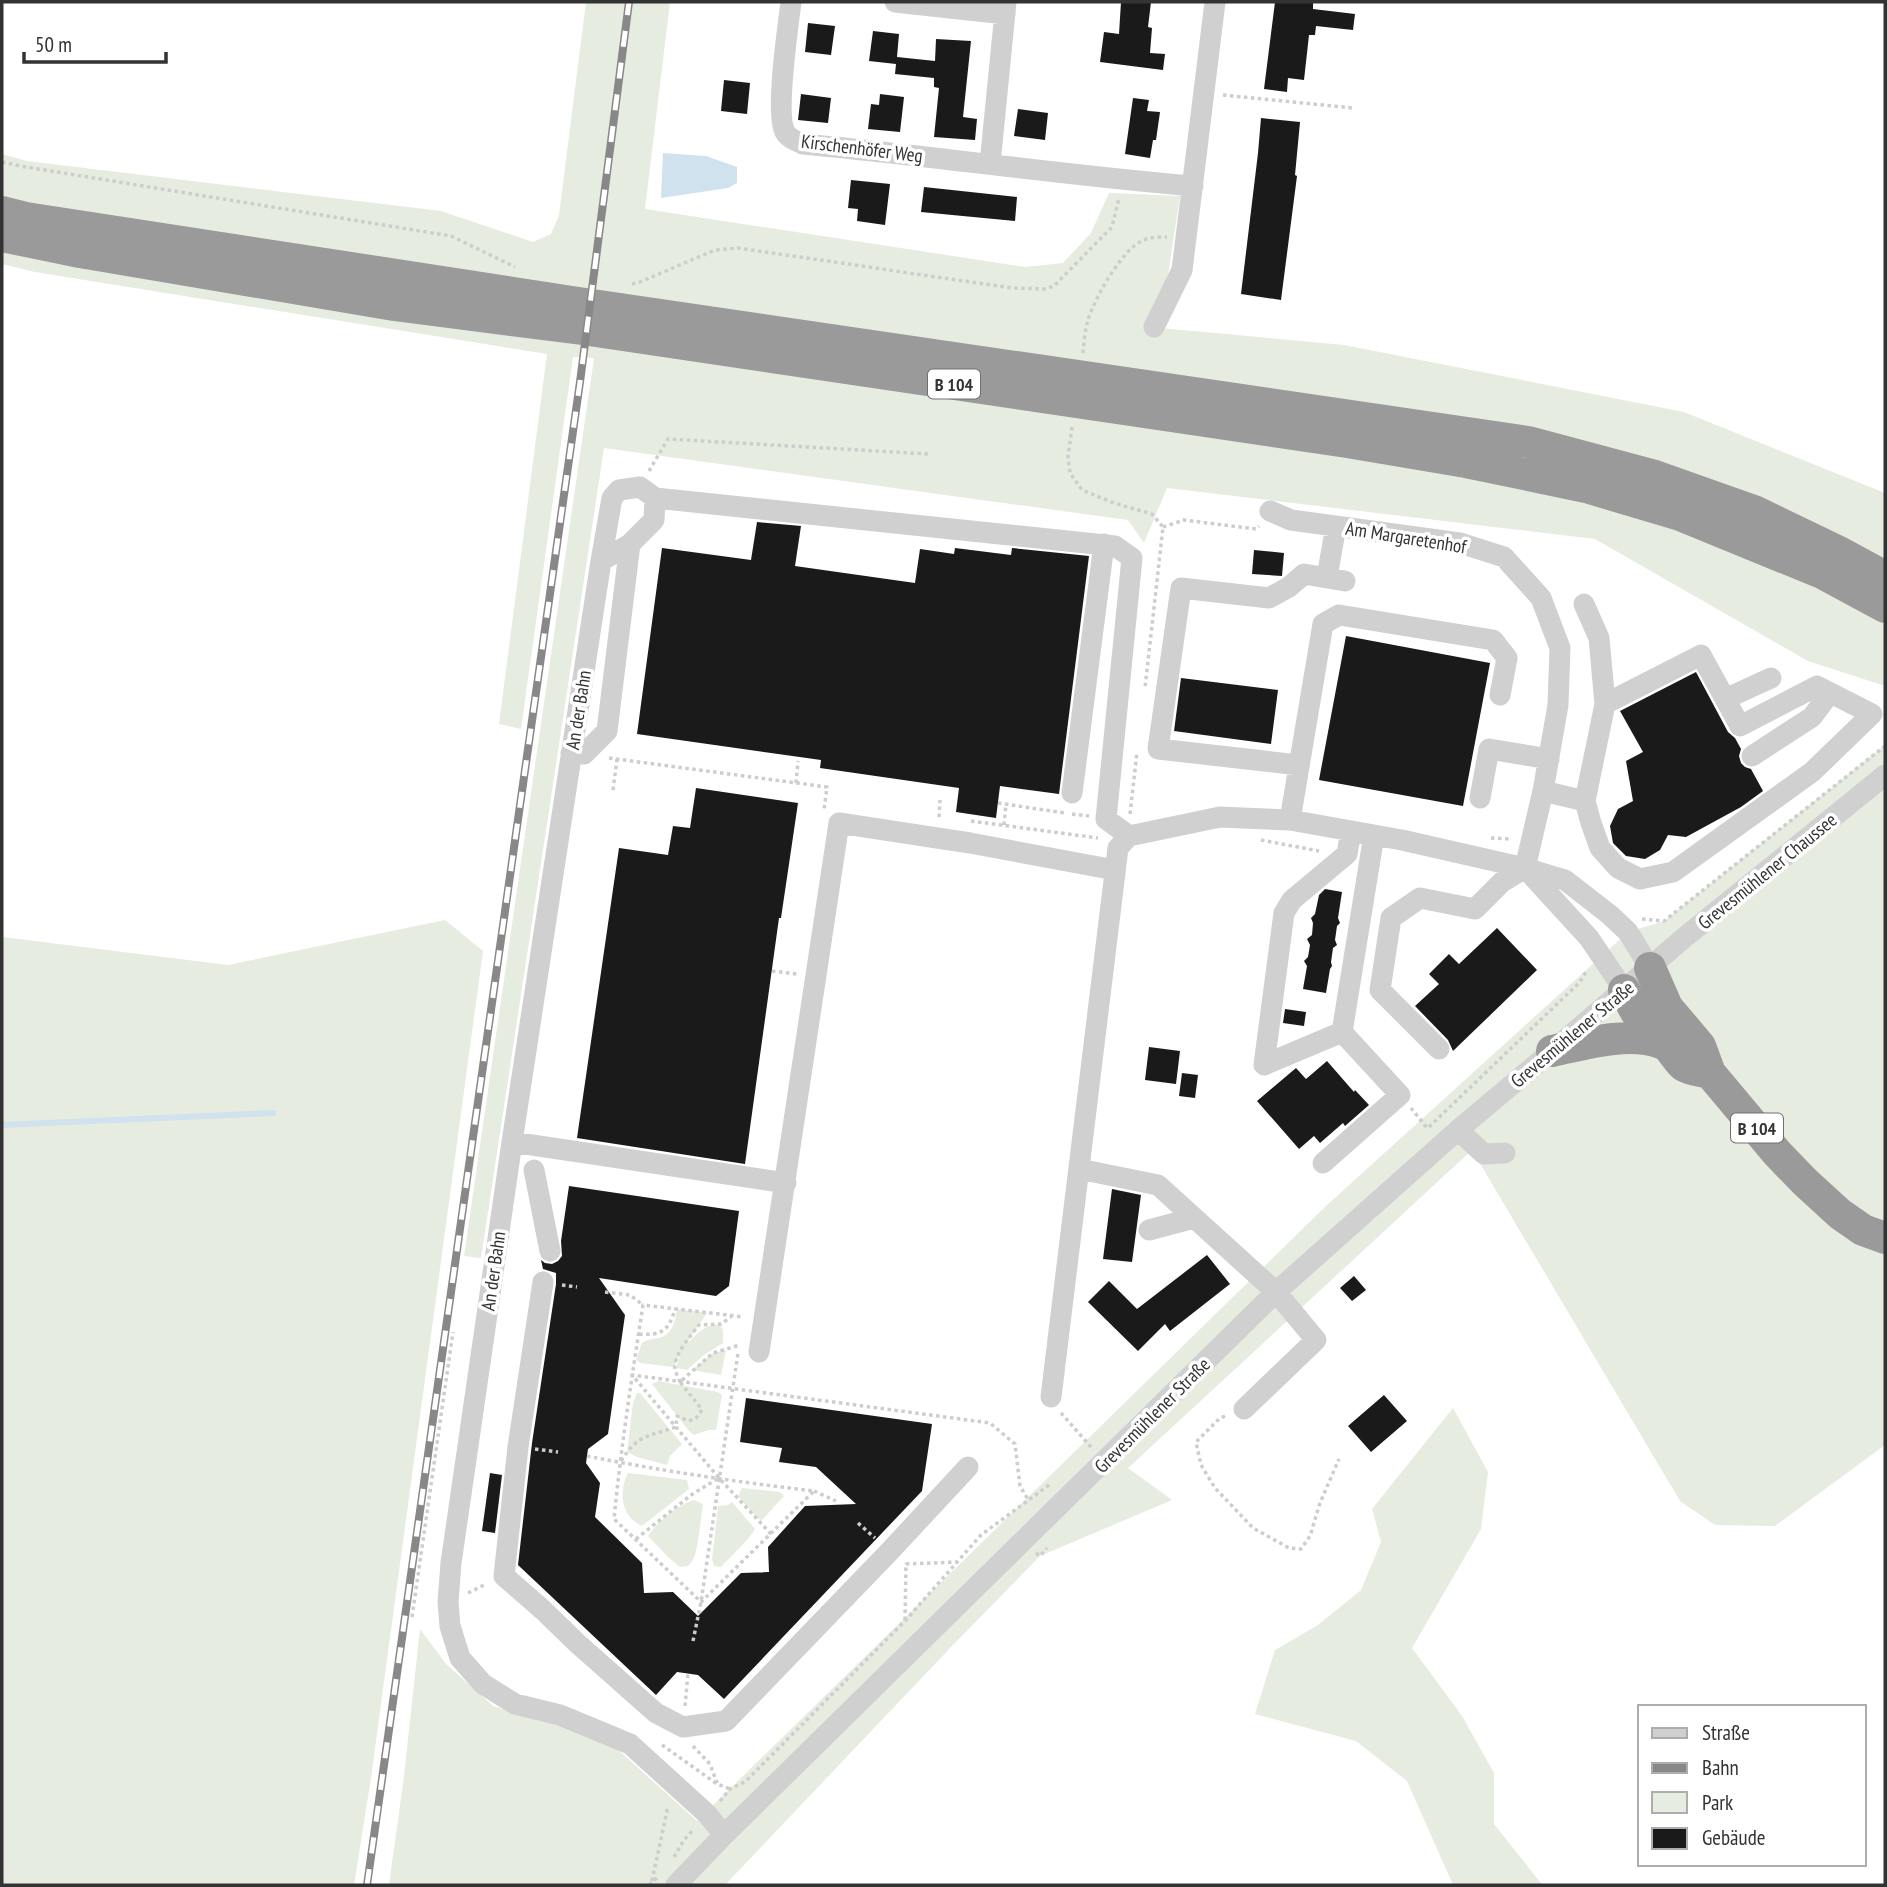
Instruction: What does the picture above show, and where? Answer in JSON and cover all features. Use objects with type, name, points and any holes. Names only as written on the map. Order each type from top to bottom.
[{"type":"highway","name":"B 104","points":[[2,212],[26,218],[572,302],[1528,442],[1655,476],[1754,511],[1885,577]]},
{"type":"highway","name":"B 104","points":[[2,236],[80,252],[394,305],[596,331],[1466,462],[1586,487],[1680,515],[1822,573],[1885,607]]},
{"type":"highway","name":"B 104","points":[[1650,968],[1667,1007],[1700,1046],[1710,1073],[1777,1153],[1840,1214],[1863,1230],[1885,1238]]},
{"type":"highway","points":[[1624,990],[1636,1012],[1685,1067],[1710,1073]]},
{"type":"highway","points":[[1552,1051],[1620,1038],[1663,1043]]},
{"type":"street","name":"Kirschenhöfer Weg","points":[[791,2],[780,109],[786,134],[793,140],[803,144],[1193,186]]},
{"type":"street","points":[[895,2],[1005,8],[990,164]]},
{"type":"street","points":[[1153,327],[1182,270],[1215,2]]},
{"type":"street","name":"An der Bahn","points":[[648,492],[620,489],[612,498],[601,561],[578,754],[512,1142],[452,1550],[448,1602],[450,1626],[460,1658],[483,1684],[515,1704],[560,1715],[630,1744],[707,1814],[724,1835]]},
{"type":"street","points":[[601,561],[630,544],[654,520],[648,492],[1115,546],[1132,558],[1106,819],[1129,836]]},
{"type":"street","name":"Am Margaretenhof","points":[[1270,512],[1291,520],[1460,543],[1504,557],[1541,598],[1560,648],[1558,705],[1543,792],[1525,868]]},
{"type":"street","points":[[1299,765],[1158,748],[1181,588],[1269,598],[1289,587],[1304,574],[1336,579],[1336,527]]},
{"type":"street","points":[[578,754],[607,731],[630,544]]},
{"type":"street","points":[[1072,793],[1104,544]]},
{"type":"street","points":[[1584,604],[1599,638],[1605,704],[1586,801],[1600,848],[1618,868],[1640,879],[1673,872],[1812,772],[1872,714],[1816,686],[1740,726],[1701,655],[1605,704]]},
{"type":"street","points":[[1290,820],[1322,624],[1339,615],[1493,640],[1507,658],[1500,695]]},
{"type":"street","points":[[1725,699],[1771,678]]},
{"type":"street","points":[[1752,756],[1812,718],[1830,693]]},
{"type":"street","points":[[1083,705],[1116,711]]},
{"type":"street","points":[[1480,798],[1489,749],[1549,759]]},
{"type":"street","name":"Grevesmühlener Chaussee","points":[[1650,968],[1885,775]]},
{"type":"street","points":[[1543,792],[1586,801]]},
{"type":"street","points":[[1059,1404],[1079,1169],[1115,870],[1118,848],[1129,836],[1220,817],[1290,820],[1374,835],[1525,868],[1565,880],[1610,915],[1628,932],[1650,968]]},
{"type":"street","points":[[749,1349],[786,1182],[839,823],[970,843],[1115,870]]},
{"type":"street","points":[[1337,976],[1353,878],[1347,855],[1351,831]]},
{"type":"street","points":[[1342,1032],[1374,835]]},
{"type":"street","points":[[1342,1032],[1264,1065],[1284,913],[1292,900],[1347,855]]},
{"type":"street","points":[[1525,868],[1589,938],[1624,990]]},
{"type":"street","points":[[1439,1049],[1380,990],[1391,918],[1420,898],[1475,909],[1502,882],[1525,868]]},
{"type":"street","name":"Grevesmühlener Straße","points":[[676,1885],[1276,1292],[1458,1130],[1650,968]]},
{"type":"street","points":[[1323,1163],[1400,1095],[1342,1032]]},
{"type":"street","points":[[1458,1130],[1484,1154],[1505,1153]]},
{"type":"street","points":[[512,1142],[786,1182]]},
{"type":"street","points":[[1079,1169],[1158,1185],[1276,1292],[1316,1340],[1244,1409]]},
{"type":"street","points":[[534,1170],[550,1251]]},
{"type":"street","points":[[1149,1230],[1194,1218]]},
{"type":"street","points":[[543,1282],[504,1576],[656,1713],[683,1727],[726,1721],[968,1467]]},
{"type":"path","points":[[1204,93],[1353,108]]},
{"type":"path","points":[[2,162],[451,236],[520,269]]},
{"type":"path","points":[[629,285],[715,250],[738,248],[1012,288],[1045,289],[1054,286],[1063,278],[1112,227],[1123,180]]},
{"type":"path","points":[[1087,321],[1097,296],[1122,258],[1137,243],[1156,237],[1186,237]]},
{"type":"path","points":[[648,492],[668,439],[929,454]]},
{"type":"path","points":[[1068,457],[1070,474],[1082,490],[1152,514],[1163,527],[1144,693]]},
{"type":"path","points":[[1163,527],[1184,520],[1256,529],[1270,512]]},
{"type":"path","points":[[1642,919],[1664,921],[1885,746]]},
{"type":"path","points":[[1129,836],[1138,748]]},
{"type":"path","points":[[578,754],[827,787]]},
{"type":"path","points":[[613,790],[617,759]]},
{"type":"path","points":[[796,783],[798,761]]},
{"type":"path","points":[[940,800],[938,817],[951,818]]},
{"type":"path","points":[[964,820],[1104,839],[1106,819],[998,803]]},
{"type":"path","points":[[1004,825],[1006,804]]},
{"type":"path","points":[[1261,840],[1347,855]]},
{"type":"path","points":[[772,971],[800,974]]},
{"type":"path","points":[[605,1292],[630,1295],[643,1305],[744,1317]]},
{"type":"path","points":[[643,1305],[614,1519],[701,1602],[814,1492]]},
{"type":"path","points":[[638,1334],[649,1335],[664,1330],[671,1323],[675,1309]]},
{"type":"path","points":[[676,1427],[677,1416],[689,1421],[696,1418],[702,1410],[680,1382],[674,1367],[685,1343],[699,1325],[721,1324],[733,1316]]},
{"type":"path","points":[[412,1617],[453,1332]]},
{"type":"path","points":[[680,1382],[713,1353],[749,1349]]},
{"type":"path","points":[[632,1375],[990,1423],[1015,1444],[1020,1486],[1029,1501]]},
{"type":"path","points":[[632,1375],[719,1478],[771,1534]]},
{"type":"path","points":[[1059,1404],[1092,1447]]},
{"type":"path","points":[[1244,1409],[1220,1418],[1196,1442],[1201,1465],[1215,1488],[1253,1528],[1289,1548],[1301,1549],[1310,1536],[1320,1503],[1339,1459]]},
{"type":"path","points":[[620,1462],[630,1447],[645,1435],[676,1427]]},
{"type":"path","points":[[587,1456],[814,1492],[836,1501]]},
{"type":"path","points":[[636,1539],[691,1495],[719,1478]]},
{"type":"path","points":[[905,1621],[906,1564],[957,1562]]},
{"type":"path","points":[[448,1602],[504,1576]]},
{"type":"path","points":[[693,1746],[710,1763],[717,1784],[730,1789]]},
{"type":"path","points":[[652,1883],[674,1783]]},
{"type":"green space","points":[[586,2],[670,2],[645,209],[1025,267],[1063,263],[1091,233],[1109,193],[1180,196],[1160,328],[1344,345],[1684,412],[1885,493],[1885,686],[1808,661],[1595,539],[1167,488],[1144,543],[1128,520],[604,448],[481,1258],[464,1256],[594,358],[573,357],[521,729],[499,724],[547,354],[35,272],[2,264],[2,154],[27,161],[441,211],[533,242],[551,234],[559,215]]},
{"type":"green space","points":[[1885,745],[1885,1445],[1775,1526],[1715,1525],[1680,1501],[1472,1150],[1128,1468],[1172,1500],[1040,1556],[725,1885],[389,1885],[420,1629],[446,1664],[493,1706],[562,1726],[615,1747],[697,1821],[1326,1206],[1628,932],[1664,921]]},
{"type":"green space","points":[[445,920],[483,951],[371,1778],[354,1885],[2,1885],[2,937],[228,965]]},
{"type":"green space","points":[[677,1309],[707,1313],[685,1346],[701,1331],[715,1325],[720,1325],[723,1330],[723,1343],[687,1370],[676,1368],[681,1352],[674,1367],[640,1363],[636,1360],[642,1343],[667,1334],[674,1323]]},
{"type":"green space","points":[[726,1350],[721,1375],[692,1370],[713,1353]]},
{"type":"green space","points":[[658,1381],[722,1395],[716,1430],[694,1435],[689,1431],[652,1384]]},
{"type":"green space","points":[[637,1393],[640,1393],[682,1444],[670,1456],[667,1465],[627,1452],[633,1403]]},
{"type":"green space","points":[[1453,1408],[1488,1472],[1481,1529],[1412,1648],[1462,1716],[1494,1773],[1494,1824],[1544,1885],[1453,1885],[1407,1781],[1356,1741],[1255,1714],[1275,1650],[1318,1625],[1361,1590],[1381,1542],[1372,1509]]},
{"type":"green space","points":[[628,1473],[687,1480],[689,1489],[642,1526],[630,1517],[623,1503],[623,1488]]},
{"type":"green space","points":[[742,1488],[780,1492],[784,1496],[762,1520],[758,1519],[738,1496]]},
{"type":"green space","points":[[694,1500],[703,1504],[697,1544],[691,1563],[680,1567],[648,1536],[668,1514]]},
{"type":"green space","points":[[732,1502],[755,1529],[721,1567],[714,1566],[712,1559],[718,1506]]},
{"type":"water","points":[[663,153],[706,156],[737,167],[737,183],[728,188],[661,198]]},
{"type":"building","points":[[1121,2],[1151,2],[1148,27],[1152,28],[1150,53],[1165,54],[1163,70],[1100,62],[1104,32],[1119,34]]},
{"type":"building","points":[[1275,2],[1313,2],[1313,9],[1355,14],[1353,30],[1316,26],[1315,35],[1309,35],[1304,80],[1288,78],[1287,92],[1264,89]]},
{"type":"building","points":[[808,23],[835,26],[831,55],[805,52]]},
{"type":"building","points":[[873,31],[899,34],[897,57],[935,61],[936,39],[971,41],[963,117],[977,119],[975,140],[934,137],[939,88],[934,87],[934,78],[895,74],[896,64],[869,61]]},
{"type":"building","points":[[724,80],[750,83],[747,114],[721,111]]},
{"type":"building","points":[[801,94],[831,98],[828,123],[798,120]]},
{"type":"building","points":[[880,94],[904,97],[900,132],[868,129],[871,104],[879,105]]},
{"type":"building","points":[[1133,98],[1149,100],[1147,111],[1160,112],[1150,158],[1125,154]]},
{"type":"building","points":[[1018,109],[1048,113],[1045,140],[1014,136]]},
{"type":"building","points":[[1261,118],[1300,122],[1297,176],[1281,300],[1241,294]]},
{"type":"building","points":[[851,180],[890,184],[885,225],[857,221],[858,209],[848,208]]},
{"type":"building","points":[[924,187],[1017,197],[1015,221],[921,212]]},
{"type":"building","points":[[757,522],[801,526],[795,566],[915,583],[920,549],[954,554],[955,548],[1011,555],[1012,548],[1089,556],[1059,794],[1000,786],[996,818],[956,812],[959,788],[820,768],[821,760],[637,734],[662,548],[751,560]]},
{"type":"building","points":[[1254,550],[1284,553],[1282,576],[1252,574]]},
{"type":"building","points":[[1346,636],[1490,663],[1463,806],[1319,780]]},
{"type":"building","points":[[1696,672],[1728,732],[1741,749],[1741,763],[1751,769],[1763,791],[1741,807],[1686,837],[1668,835],[1660,850],[1645,859],[1626,856],[1613,843],[1610,826],[1618,809],[1633,801],[1626,761],[1643,752],[1620,711]]},
{"type":"building","points":[[1181,678],[1278,690],[1271,744],[1174,731]]},
{"type":"building","points":[[696,788],[798,803],[745,1164],[577,1138],[619,848],[668,855],[673,826],[690,828]]},
{"type":"building","points":[[1325,889],[1342,892],[1338,918],[1340,923],[1335,940],[1337,945],[1333,948],[1326,993],[1303,989],[1307,966],[1304,961],[1308,957],[1310,945],[1307,939],[1312,935],[1311,918],[1315,914],[1319,895]]},
{"type":"building","points":[[1497,928],[1537,970],[1453,1051],[1448,1040],[1415,1006],[1439,984],[1429,974],[1449,954],[1459,964]]},
{"type":"building","points":[[1285,1009],[1306,1012],[1304,1026],[1283,1023]]},
{"type":"building","points":[[1149,1047],[1180,1051],[1176,1084],[1145,1080]]},
{"type":"building","points":[[1327,1061],[1369,1105],[1320,1143],[1314,1136],[1299,1149],[1257,1101],[1296,1068],[1306,1079]]},
{"type":"building","points":[[1182,1073],[1198,1075],[1195,1098],[1179,1096]]},
{"type":"building","points":[[569,1186],[739,1211],[729,1286],[716,1296],[599,1278],[625,1315],[608,1434],[588,1449],[586,1463],[600,1483],[595,1517],[642,1563],[644,1593],[673,1592],[698,1616],[741,1573],[769,1572],[768,1547],[805,1506],[856,1504],[816,1467],[779,1462],[782,1448],[740,1442],[746,1398],[932,1424],[922,1491],[724,1699],[698,1675],[677,1672],[656,1695],[518,1565],[532,1443],[556,1284],[556,1273],[543,1269],[541,1260],[552,1264],[562,1256],[561,1241]]},
{"type":"building","points":[[1112,1189],[1141,1195],[1132,1262],[1103,1259]]},
{"type":"building","points":[[1207,1255],[1230,1284],[1170,1331],[1165,1324],[1138,1351],[1088,1302],[1109,1281],[1137,1309]]},
{"type":"building","points":[[1354,1276],[1366,1290],[1352,1301],[1340,1288]]},
{"type":"building","points":[[1384,1395],[1407,1421],[1371,1452],[1348,1426]]},
{"type":"building","points":[[490,1473],[502,1475],[495,1533],[482,1531]]},
{"type":"waterway","points":[[2,1125],[273,1113]]},
{"type":"railway","points":[[367,1885],[580,382],[629,2]]}]
